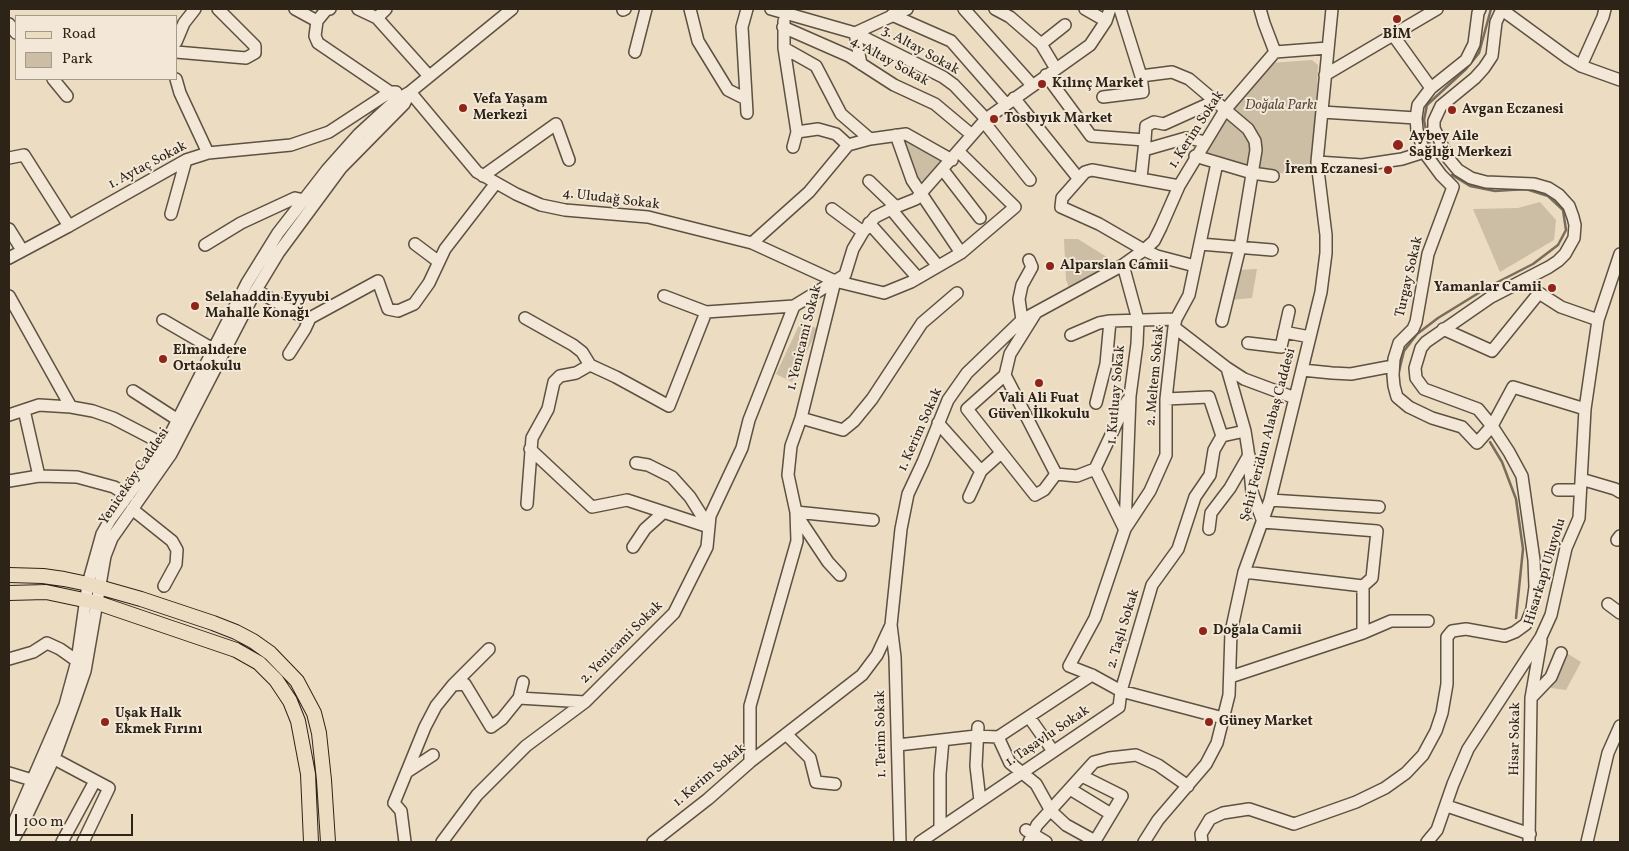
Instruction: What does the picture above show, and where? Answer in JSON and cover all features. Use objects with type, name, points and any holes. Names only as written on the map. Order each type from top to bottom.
[{"type":"main road","points":[[9,575],[43,576],[94,585],[195,617],[236,632],[253,641],[282,665],[297,681],[314,713],[324,780],[328,842]]},
{"type":"main road","points":[[9,593],[46,592],[92,602],[236,650],[259,663],[276,680],[290,701],[300,730],[308,774],[311,842]]},
{"type":"street","points":[[178,37],[184,23],[195,9]]},
{"type":"street","points":[[178,52],[246,58],[255,53],[255,46],[218,9]]},
{"type":"street","points":[[295,9],[317,21]]},
{"type":"street","points":[[330,9],[326,10],[317,21],[315,36],[318,43],[390,92],[410,92]]},
{"type":"street","points":[[358,9],[377,18],[429,76]]},
{"type":"street","points":[[377,18],[386,9]]},
{"type":"street","name":"Yeniceköy Caddesi","points":[[94,585],[112,538],[171,454],[234,321],[247,283],[278,233],[327,170],[359,134],[396,100],[410,92],[512,9]]},
{"type":"street","points":[[635,52],[646,9]]},
{"type":"street","points":[[690,9],[698,41],[728,90],[746,99]]},
{"type":"street","points":[[747,9],[742,27],[747,113]]},
{"type":"street","name":"3. Altay Sokak","points":[[771,9],[855,33],[943,77],[954,85],[985,120],[1030,180]]},
{"type":"street","points":[[861,64],[855,33],[907,9]]},
{"type":"street","points":[[964,9],[1032,85]]},
{"type":"street","points":[[995,9],[1010,17],[1041,44],[1051,72],[1091,136],[1144,145],[1186,138],[1204,142]]},
{"type":"street","points":[[1085,9],[1106,21]]},
{"type":"street","name":"1. Yenicami Sokak","points":[[750,762],[750,706],[797,541],[796,512],[788,475],[791,446],[801,418],[835,281],[845,275],[853,249],[875,217],[916,199],[985,120],[1090,45],[1106,21],[1110,9]]},
{"type":"street","points":[[1103,97],[1143,92],[1120,9]]},
{"type":"street","points":[[1260,9],[1275,52],[1328,48]]},
{"type":"street","name":"Şehit Feridun Alabaş Caddesi","points":[[1144,842],[1158,820],[1206,764],[1217,743],[1228,695],[1231,632],[1244,572],[1270,500],[1321,292],[1326,253],[1326,235],[1317,162],[1332,9]]},
{"type":"street","points":[[1325,75],[1437,9]]},
{"type":"street","points":[[1448,158],[1432,163],[1424,152],[1417,130],[1418,105],[1431,88],[1466,60],[1474,44],[1480,9]]},
{"type":"street","points":[[1202,842],[1201,834],[1210,818],[1223,813],[1249,809],[1294,824],[1356,802],[1385,788],[1406,773],[1423,755],[1436,731],[1442,713],[1447,684],[1447,638],[1452,631],[1466,628],[1505,636],[1526,624],[1532,609],[1534,594],[1534,560],[1522,476],[1492,426],[1478,409],[1424,389],[1419,385],[1416,378],[1415,368],[1421,348],[1443,329],[1491,297],[1549,268],[1558,261],[1574,238],[1575,225],[1569,206],[1559,195],[1548,188],[1534,184],[1486,182],[1470,178],[1458,170],[1448,158],[1434,128],[1434,121],[1441,106],[1475,78],[1492,56],[1496,22],[1502,9],[1581,66],[1620,80]]},
{"type":"street","points":[[1581,66],[1605,9]]},
{"type":"street","points":[[784,12],[784,48],[797,132],[793,147]]},
{"type":"street","points":[[892,15],[951,41],[1010,101],[1079,179]]},
{"type":"street","points":[[1041,44],[1065,25]]},
{"type":"street","name":"4. Altay Sokak","points":[[783,28],[849,56],[894,85],[935,104],[972,135]]},
{"type":"street","points":[[1393,34],[1431,88]]},
{"type":"street","points":[[784,48],[816,66],[840,114],[870,138]]},
{"type":"street","name":"1. Kerim Sokak","points":[[653,842],[708,799],[750,762],[862,675],[877,655],[891,625],[901,529],[908,494],[948,400],[967,373],[1022,320],[1123,265],[1154,241],[1178,186],[1204,142],[1225,110],[1275,52]]},
{"type":"street","points":[[1140,76],[1172,72],[1189,79],[1248,129],[1255,141],[1240,247],[1222,321]]},
{"type":"street","points":[[54,80],[67,96]]},
{"type":"street","points":[[176,80],[180,93],[208,153]]},
{"type":"street","name":"1. Aytaç Sokak","points":[[9,258],[186,160],[208,153],[291,146],[329,132],[390,92]]},
{"type":"street","name":"Yeniceköy Caddesi","points":[[12,842],[28,813],[85,671],[94,585],[102,534],[110,520],[165,445],[213,349],[256,290],[279,252],[341,168],[404,104],[410,92]]},
{"type":"street","name":"4. Uludağ Sokak","points":[[410,92],[477,172],[541,205],[565,210],[648,217],[752,243],[835,281],[873,291],[889,292],[918,278]]},
{"type":"street","points":[[1141,178],[1146,126],[1154,122],[1164,124],[1215,101]]},
{"type":"street","points":[[1322,112],[1416,118]]},
{"type":"street","points":[[483,176],[556,124],[569,160]]},
{"type":"street","points":[[797,132],[818,129],[836,134],[848,145]]},
{"type":"street","points":[[752,243],[808,192],[848,145],[870,138],[906,134],[955,156],[1015,207],[961,253],[918,278],[866,228],[832,209]]},
{"type":"street","points":[[896,136],[912,180],[961,253]]},
{"type":"street","points":[[1317,162],[1362,165],[1424,152]]},
{"type":"street","points":[[9,158],[24,155],[69,226]]},
{"type":"street","points":[[1196,156],[1252,172],[1274,176]]},
{"type":"street","points":[[171,214],[186,160]]},
{"type":"street","name":"2. Meltem Sokak","points":[[1092,675],[1069,666],[1095,618],[1125,529],[1150,491],[1166,454],[1166,399],[1175,323],[1189,295],[1217,163]]},
{"type":"street","name":"Turgay Sokak","points":[[1432,163],[1453,186],[1428,254],[1416,322],[1413,329],[1400,343],[1393,366],[1398,397],[1409,407],[1432,418],[1462,428],[1477,443],[1492,426]]},
{"type":"street","points":[[943,170],[980,218]]},
{"type":"street","points":[[1178,186],[1092,170],[1085,172],[1062,198],[1061,206],[1099,224],[1157,256],[1195,266]]},
{"type":"street","points":[[869,181],[893,208],[938,266]]},
{"type":"street","points":[[256,290],[304,318],[310,318],[378,281],[388,309],[398,311],[406,308],[414,304],[429,283],[445,249],[496,183]]},
{"type":"street","points":[[205,245],[241,223],[295,198],[304,200]]},
{"type":"street","points":[[9,229],[22,250]]},
{"type":"street","points":[[415,244],[439,262]]},
{"type":"street","points":[[1200,244],[1272,250]]},
{"type":"street","name":"Hisarkapı Uluyolu","points":[[1427,842],[1437,830],[1468,749],[1541,637],[1551,615],[1566,548],[1579,518],[1585,408],[1598,320],[1620,255]]},
{"type":"street","points":[[1022,320],[1019,299],[1022,285],[1032,267],[1029,260]]},
{"type":"street","name":"1. Kutluay Sokak","points":[[1123,265],[1138,320],[1137,344],[1130,396],[1125,529]]},
{"type":"street","points":[[664,296],[706,312],[794,306],[835,281]]},
{"type":"street","points":[[801,418],[843,430],[854,421],[872,399],[922,323],[957,293]]},
{"type":"street","points":[[1443,329],[1492,352],[1539,293],[1561,307],[1598,320]]},
{"type":"street","points":[[9,296],[13,315],[71,407]]},
{"type":"street","name":"2. Yenicami Sokak","points":[[442,842],[476,795],[526,746],[585,702],[674,613],[707,547],[710,516],[742,448],[749,420],[794,306]]},
{"type":"street","points":[[1037,311],[1010,354],[1005,376],[967,409],[1035,495],[1044,490],[1056,474]]},
{"type":"street","points":[[1248,342],[1281,347],[1289,311]]},
{"type":"street","points":[[525,318],[573,345],[582,352],[590,365],[616,376],[669,406],[706,312]]},
{"type":"street","points":[[289,354],[306,329],[310,318]]},
{"type":"street","points":[[163,320],[213,349]]},
{"type":"street","points":[[1071,335],[1099,322],[1138,320],[1175,323],[1227,368],[1244,379],[1295,398]]},
{"type":"street","points":[[1096,403],[1106,364],[1110,321]]},
{"type":"street","points":[[1284,332],[1310,337]]},
{"type":"street","points":[[527,504],[532,438],[548,409],[554,382],[560,376],[576,373],[590,365]]},
{"type":"street","points":[[1302,370],[1351,374],[1393,366]]},
{"type":"street","points":[[1227,368],[1245,432],[1252,492],[1263,522],[1377,531],[1372,578],[1363,586],[1244,572]]},
{"type":"street","points":[[1005,376],[1056,474]]},
{"type":"street","points":[[1492,426],[1513,387],[1585,408]]},
{"type":"street","points":[[133,391],[178,420]]},
{"type":"street","points":[[1056,474],[1076,476],[1095,469],[1130,396]]},
{"type":"street","points":[[1166,399],[1209,397],[1222,436],[1245,432]]},
{"type":"street","points":[[10,412],[39,405],[71,407],[93,411],[112,418],[165,445]]},
{"type":"street","points":[[24,410],[39,476]]},
{"type":"street","points":[[938,423],[981,471]]},
{"type":"street","name":"2. Taşlı Sokak","points":[[1121,691],[1152,586],[1178,549],[1196,497],[1210,475],[1214,450],[1222,436]]},
{"type":"street","points":[[530,449],[592,508],[627,500],[709,528]]},
{"type":"street","points":[[969,497],[981,471],[1001,453]]},
{"type":"street","points":[[1209,529],[1211,513],[1230,488],[1249,455]]},
{"type":"street","points":[[636,463],[648,465],[672,477],[690,497],[709,528]]},
{"type":"street","points":[[1095,469],[1125,529]]},
{"type":"street","points":[[9,481],[39,476],[77,477],[114,486],[128,496]]},
{"type":"street","points":[[1558,490],[1580,484],[1618,487]]},
{"type":"street","points":[[1270,500],[1380,507]]},
{"type":"street","points":[[132,509],[172,541],[177,550],[176,564],[164,586]]},
{"type":"street","points":[[633,547],[645,529],[664,512]]},
{"type":"street","points":[[796,512],[874,520]]},
{"type":"street","points":[[796,512],[828,562],[840,575]]},
{"type":"street","points":[[1363,586],[1364,632]]},
{"type":"street","name":"Yeniceköy Caddesi","points":[[9,834],[32,780],[50,756],[66,706],[92,602]]},
{"type":"street","points":[[1608,604],[1620,613]]},
{"type":"street","points":[[1230,677],[1392,621],[1428,621]]},
{"type":"street","name":"1. Terim Sokak","points":[[891,625],[895,657],[900,842]]},
{"type":"street","name":"Hisar Sokak","points":[[1530,838],[1531,698],[1541,637]]},
{"type":"street","points":[[9,659],[33,652],[47,644],[60,649],[77,661]]},
{"type":"street","points":[[405,842],[401,811],[394,803],[432,713],[453,685],[488,649]]},
{"type":"street","points":[[1531,698],[1551,677],[1561,653]]},
{"type":"street","points":[[898,745],[943,740],[977,732],[998,737],[1092,675],[1121,691],[1223,718]]},
{"type":"street","points":[[453,685],[465,684],[491,727],[502,719],[519,698],[522,682]]},
{"type":"street","name":"1. Taşavlu Sokak","points":[[920,842],[1119,707],[1121,691]]},
{"type":"street","points":[[519,698],[585,702]]},
{"type":"street","points":[[1030,717],[1053,751]]},
{"type":"street","points":[[1587,842],[1608,753],[1620,726]]},
{"type":"street","points":[[977,732],[976,766],[980,801]]},
{"type":"street","points":[[786,734],[810,758],[816,782],[835,784]]},
{"type":"street","points":[[998,737],[1010,764],[1036,784],[1051,811],[1066,825],[1095,841],[1122,796],[1082,776]]},
{"type":"street","points":[[940,828],[940,774],[943,740]]},
{"type":"street","points":[[407,772],[433,755]]},
{"type":"street","points":[[1046,842],[1030,835],[1094,762],[1136,755],[1158,765],[1188,786]]},
{"type":"street","points":[[50,756],[109,788],[83,842]]},
{"type":"street","points":[[9,773],[32,780]]},
{"type":"street","points":[[62,842],[96,781]]},
{"type":"street","points":[[1070,789],[1111,814]]},
{"type":"street","points":[[1446,806],[1530,838]]},
{"type":"green space","name":"Doğala Parkı","points":[[1312,60],[1318,65],[1313,175],[1258,172],[1259,148],[1230,112],[1270,63]]},
{"type":"green space","points":[[1227,118],[1247,130],[1253,143],[1248,165],[1208,155],[1207,149]]},
{"type":"green space","points":[[906,137],[942,159],[923,181],[917,178],[902,139]]},
{"type":"green space","points":[[1540,202],[1556,220],[1554,240],[1500,272],[1473,209],[1518,208]]},
{"type":"green space","points":[[1064,239],[1078,239],[1118,264],[1069,288],[1066,280]]},
{"type":"green space","points":[[1257,269],[1252,298],[1230,300],[1238,270]]},
{"type":"green space","points":[[801,321],[818,329],[792,382],[776,374]]},
{"type":"green space","points":[[1565,652],[1581,662],[1566,690],[1551,688]]},
{"type":"waterway","points":[[1437,159],[1428,140],[1424,120],[1427,105],[1466,69],[1479,53],[1491,9]]},
{"type":"waterway","points":[[1399,371],[1404,351],[1417,334],[1438,318],[1490,286],[1533,264],[1558,245],[1566,230],[1563,210],[1548,196],[1526,189],[1495,191],[1470,186],[1452,175]]},
{"type":"waterway","points":[[1444,416],[1455,420]]},
{"type":"waterway","points":[[1490,442],[1502,462],[1516,499],[1523,549],[1516,618]]},
{"type":"place","name":"BİM","points":[[1397,19]]},
{"type":"place","name":"Kılınç Market","points":[[1042,84]]},
{"type":"place","name":"Vefa Yaşam Merkezi","points":[[463,108]]},
{"type":"place","name":"Avgan Eczanesi","points":[[1452,110]]},
{"type":"place","name":"Tosbıyık Market","points":[[994,119]]},
{"type":"place","name":"Aybey Aile Sağlığı Merkezi","points":[[1398,145]]},
{"type":"place","name":"İrem Eczanesi","points":[[1388,170]]},
{"type":"place","name":"Alparslan Camii","points":[[1050,266]]},
{"type":"place","name":"Yamanlar Camii","points":[[1552,288]]},
{"type":"place","name":"Selahaddin Eyyubi Mahalle Konağı","points":[[195,306]]},
{"type":"place","name":"Elmalıdere Ortaokulu","points":[[163,359]]},
{"type":"place","name":"Vali Ali Fuat Güven İlkokulu","points":[[1039,383]]},
{"type":"place","name":"Doğala Camii","points":[[1203,631]]},
{"type":"place","name":"Uşak Halk Ekmek Fırını","points":[[105,722]]},
{"type":"place","name":"Güney Market","points":[[1209,722]]}]
